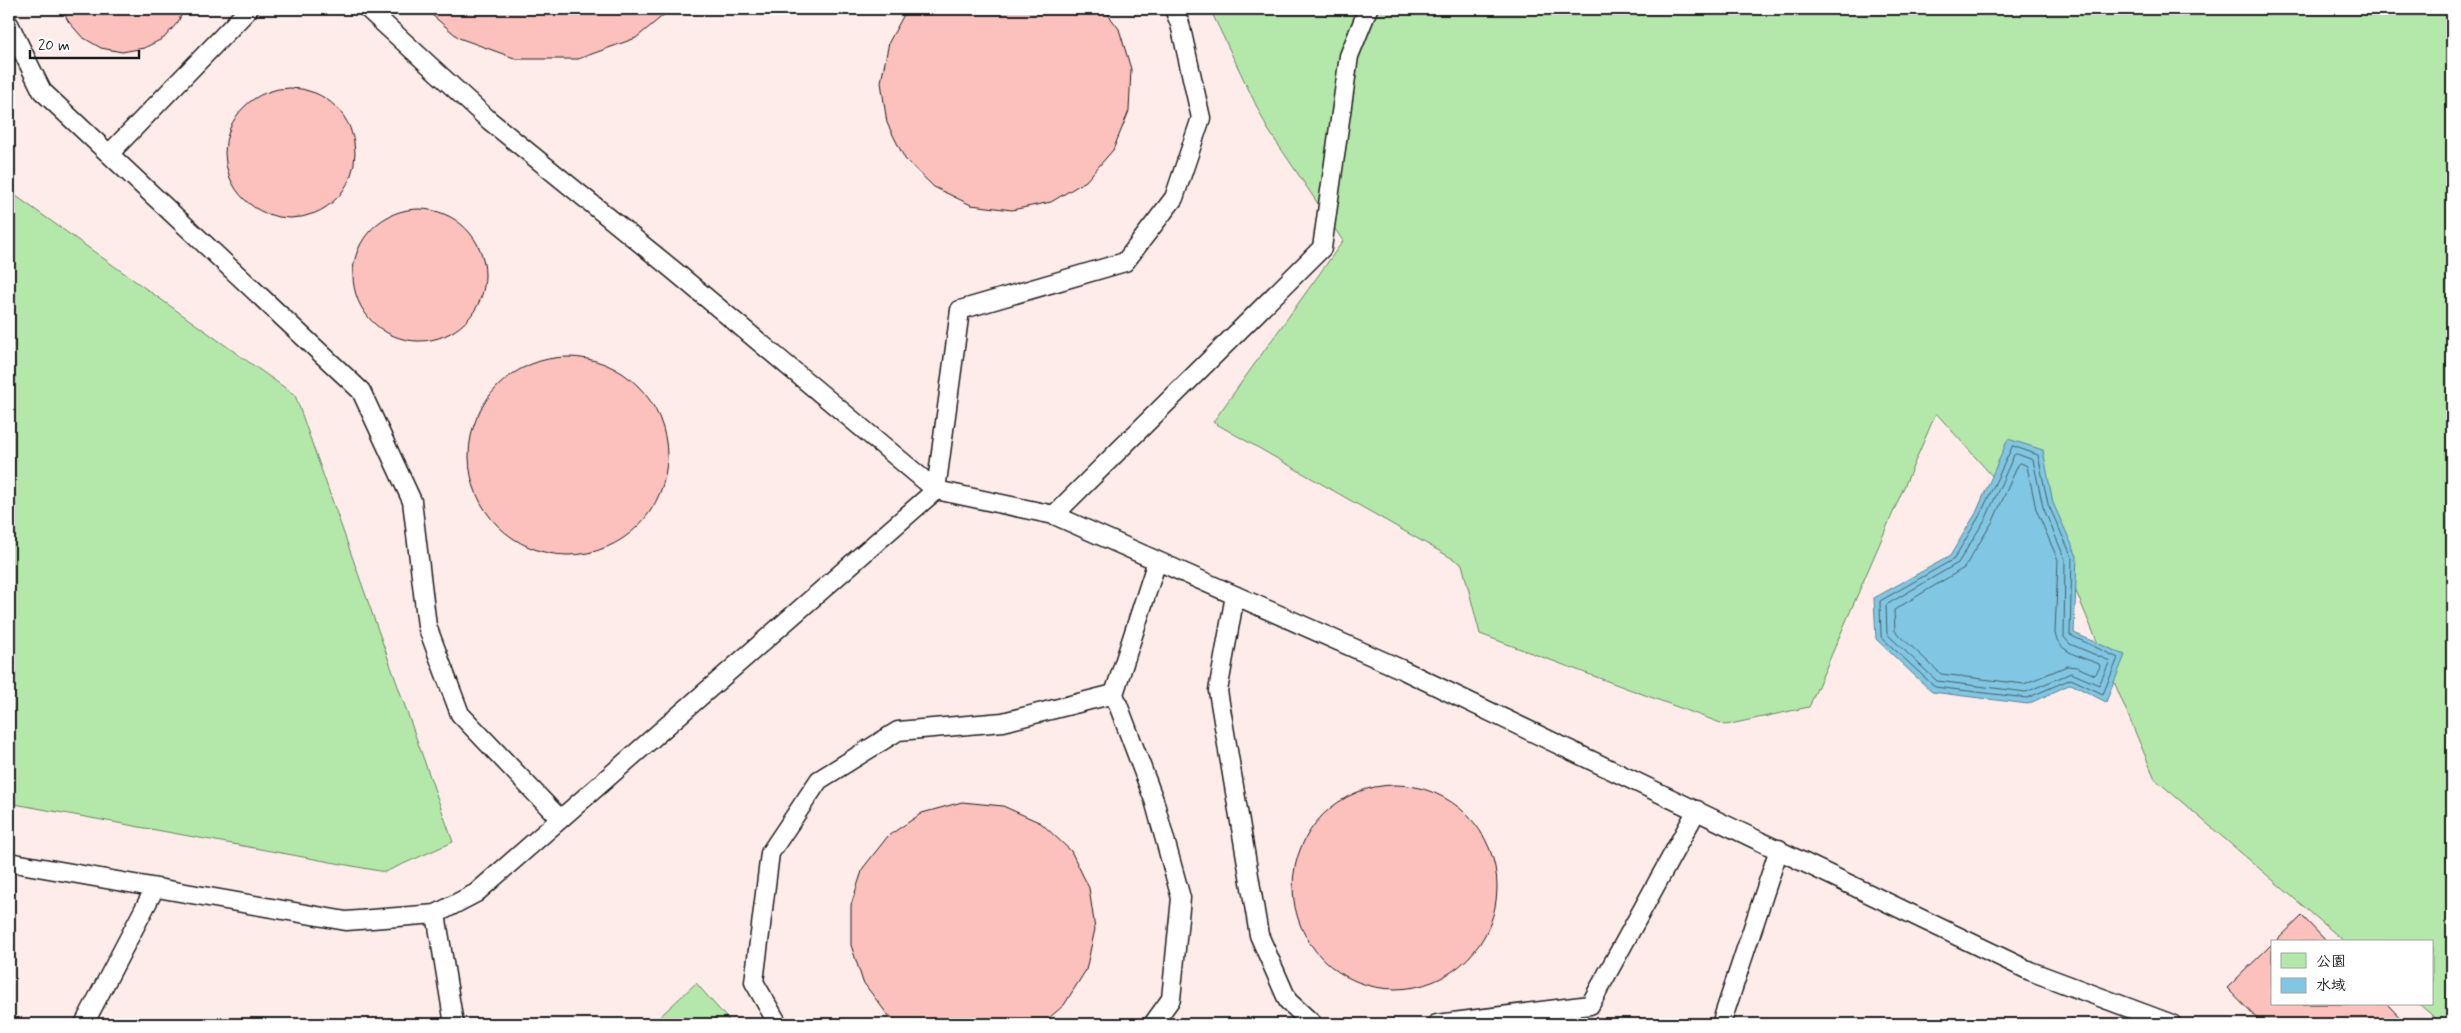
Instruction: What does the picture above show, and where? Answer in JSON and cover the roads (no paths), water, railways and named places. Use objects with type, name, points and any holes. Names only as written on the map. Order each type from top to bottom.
[{"type":"lane","points":[[109,154],[249,9]]},
{"type":"lane","points":[[368,9],[490,121],[672,268],[936,490],[1054,515],[1401,668],[2030,971],[2172,1024]]},
{"type":"lane","points":[[9,862],[346,921],[436,914],[476,893],[936,490],[960,310],[1125,262],[1174,198],[1201,118],[1180,24],[1174,9]]},
{"type":"lane","points":[[1054,515],[1322,248],[1349,56],[1368,9]]},
{"type":"lane","points":[[9,24],[42,91],[361,392],[412,501],[427,626],[460,714],[560,820]]},
{"type":"lane","points":[[1153,1024],[1171,999],[1181,898],[1154,800],[1114,694],[1158,561]]},
{"type":"lane","points":[[1236,595],[1218,691],[1259,935],[1288,1001],[1313,1024]]},
{"type":"lane","points":[[778,1024],[754,982],[770,853],[819,780],[898,731],[1003,722],[1114,694]]},
{"type":"lane","points":[[1437,1024],[1590,1005],[1697,810]]},
{"type":"lane","points":[[1721,1024],[1779,849]]},
{"type":"lane","points":[[84,1024],[155,888]]},
{"type":"lane","points":[[436,914],[454,1024]]},
{"type":"water","points":[[2008,439],[2043,450],[2053,503],[2077,556],[2074,633],[2125,655],[2106,702],[2071,684],[2028,704],[1932,692],[1876,639],[1874,598],[1950,556],[1976,513]]}]
